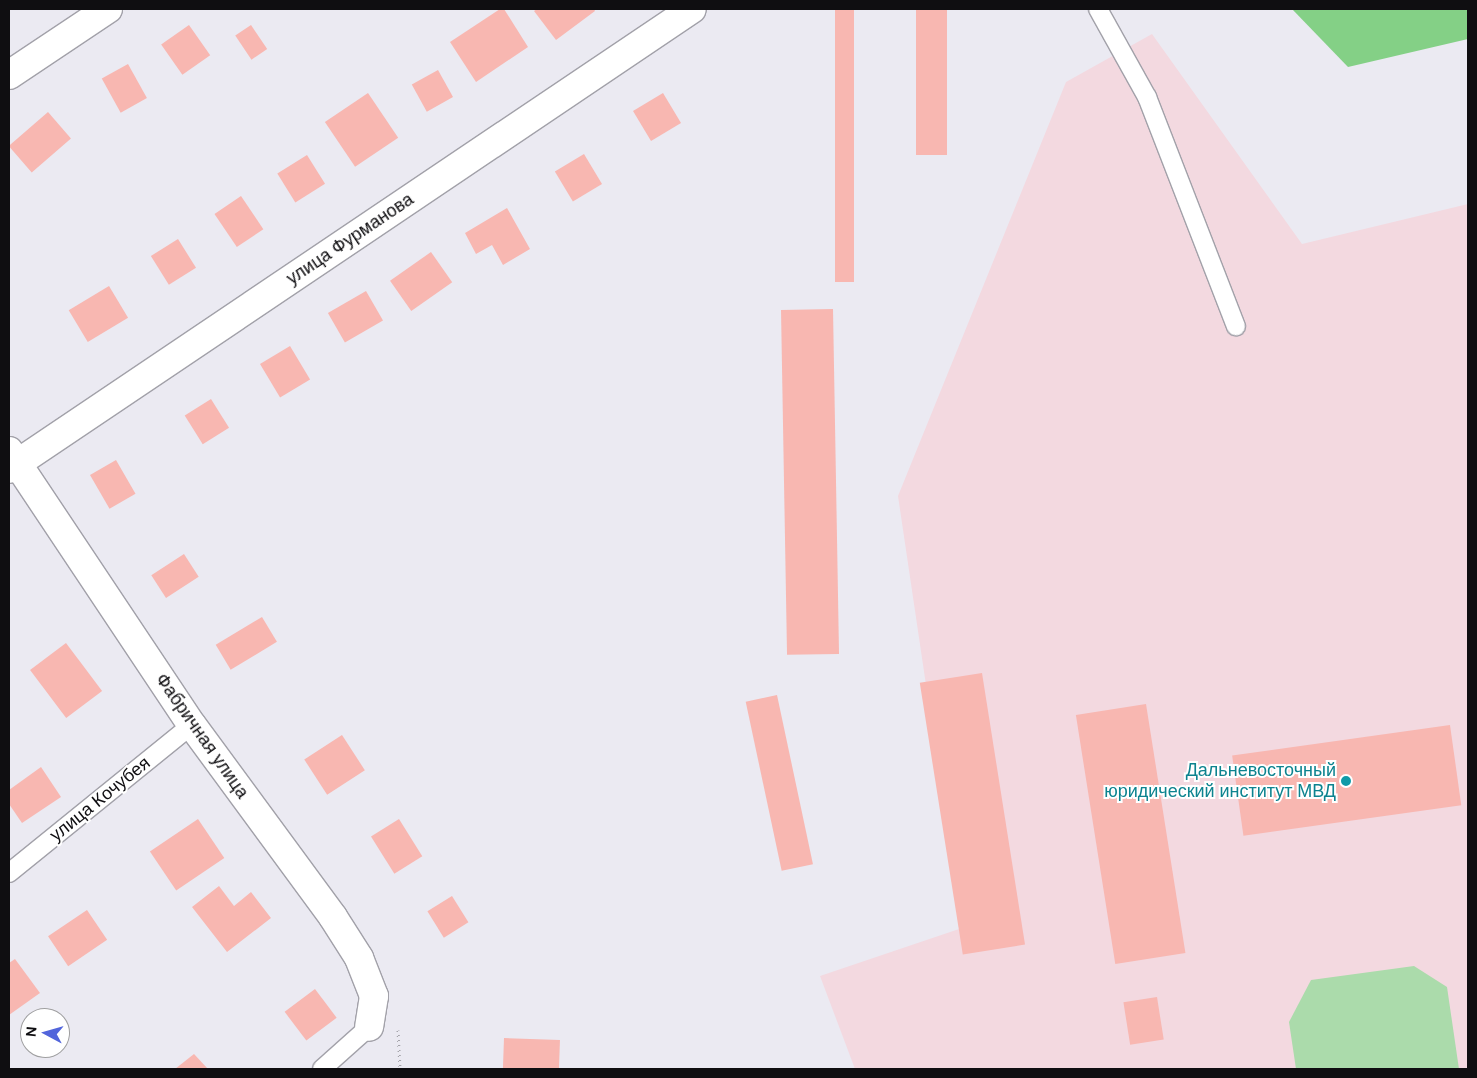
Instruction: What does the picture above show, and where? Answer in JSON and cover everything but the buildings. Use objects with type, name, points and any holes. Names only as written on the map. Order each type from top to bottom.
[{"type":"street","points":[[9,75],[108,9]]},
{"type":"street","name":"улица Фурманова","points":[[12,461],[692,9]]},
{"type":"street","name":"Фабричная улица","points":[[12,461],[192,725],[333,917],[359,958],[374,996],[369,1027]]},
{"type":"lane","points":[[1098,9],[1147,97],[1236,326]]},
{"type":"lane","name":"улица Кочубея","points":[[9,873],[192,725]]},
{"type":"lane","points":[[322,1069],[369,1027]]},
{"type":"shaded area","points":[[1152,34],[1302,244],[1468,204],[1468,1069],[855,1069],[820,976],[962,928],[898,496],[1066,82]]},
{"type":"green space","points":[[1292,9],[1468,9],[1468,39],[1348,67]]},
{"type":"green space","points":[[1414,966],[1447,987],[1459,1069],[1296,1069],[1289,1022],[1311,980]]},
{"type":"place","name":"Дальневосточный юридический институт МВД","points":[[1346,781]]}]
